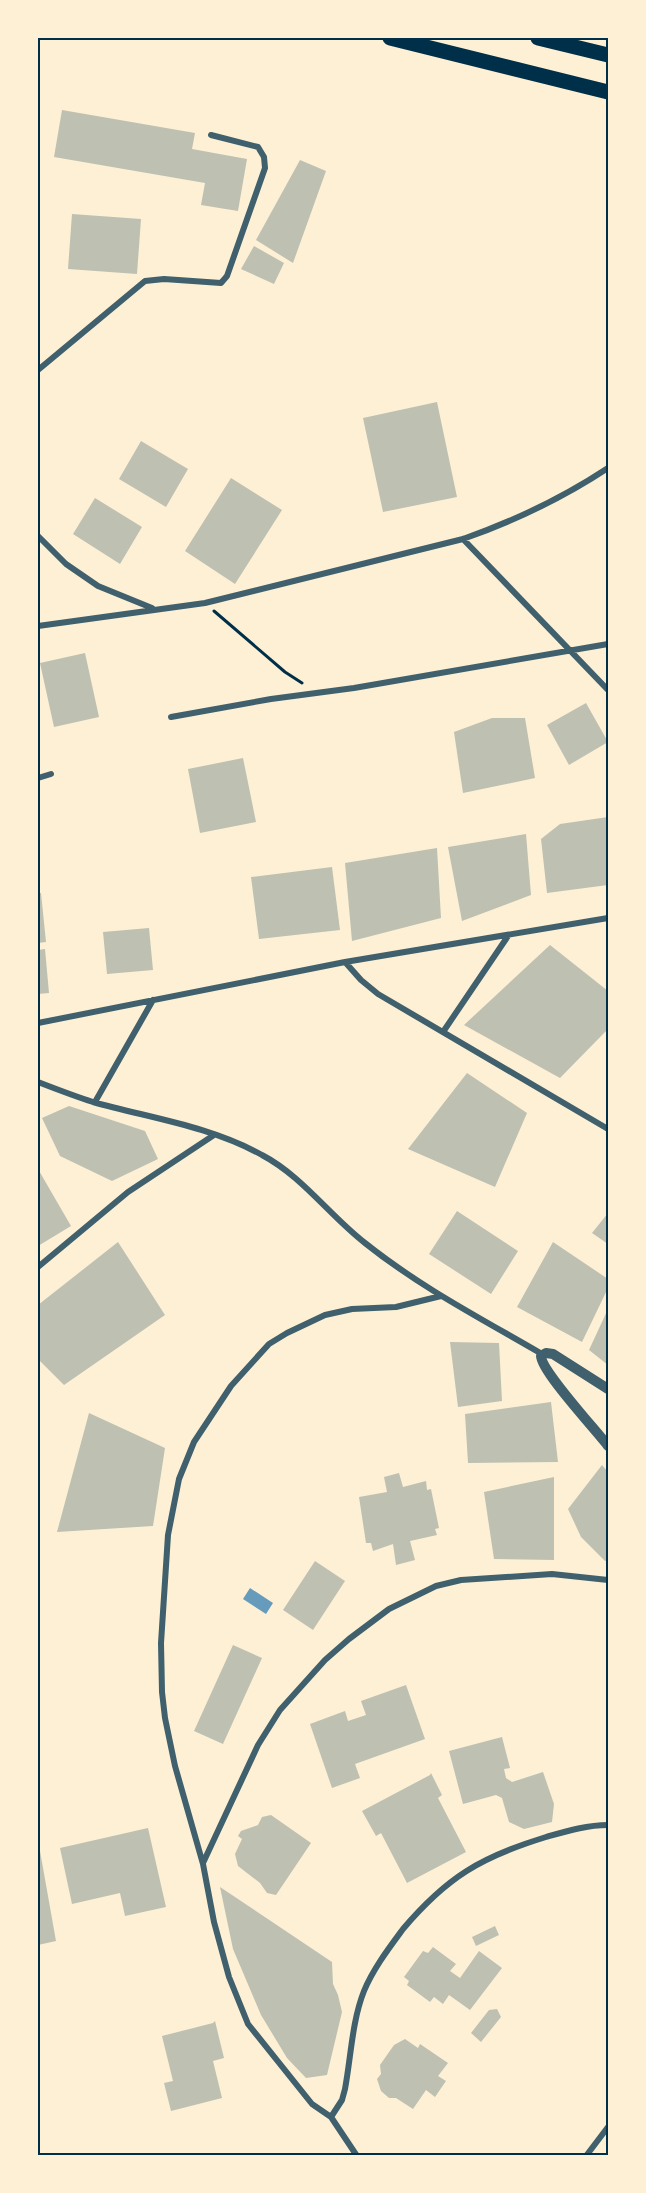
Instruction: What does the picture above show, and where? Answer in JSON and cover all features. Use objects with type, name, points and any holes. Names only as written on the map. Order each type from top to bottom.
[{"type":"highway","points":[[390,38],[609,92]]},
{"type":"highway","points":[[538,38],[609,55]]},
{"type":"street","points":[[38,370],[145,281],[164,279],[210,283],[221,282],[227,276],[266,168],[258,147],[211,135]]},
{"type":"street","points":[[38,626],[205,603],[463,539],[542,508],[609,468]]},
{"type":"street","points":[[38,536],[66,564],[98,586],[154,609]]},
{"type":"street","points":[[463,539],[609,690]]},
{"type":"street","points":[[171,717],[609,644]]},
{"type":"street","points":[[38,778],[51,774]]},
{"type":"street","points":[[38,1023],[345,962],[609,918]]},
{"type":"street","points":[[443,1032],[508,936]]},
{"type":"street","points":[[345,962],[378,994],[609,1129]]},
{"type":"street","points":[[95,1102],[153,1000]]},
{"type":"street","points":[[38,1082],[95,1102],[177,1123],[253,1150],[279,1166],[364,1242],[441,1296],[542,1354],[553,1354],[609,1389]]},
{"type":"street","points":[[38,1267],[128,1192],[214,1135]]},
{"type":"street","points":[[357,2156],[331,2117],[312,2104],[248,2024],[229,1977],[214,1922],[202,1864],[175,1766],[162,1692],[162,1632],[168,1535],[178,1485],[191,1450],[210,1416],[235,1380],[263,1350],[287,1333],[332,1313],[361,1308],[389,1308],[441,1296]]},
{"type":"street","points":[[542,1354],[540,1359],[545,1370],[609,1446]]},
{"type":"street","points":[[202,1864],[258,1744],[280,1710],[325,1660],[389,1609],[436,1586],[461,1580],[552,1574],[609,1580]]},
{"type":"street","points":[[331,2117],[342,2100],[345,2089],[359,2005],[365,1989],[393,1942],[424,1904],[454,1878],[493,1856],[578,1828],[609,1825]]},
{"type":"street","points":[[586,2156],[609,2127]]},
{"type":"path","points":[[205,603],[285,672],[307,686],[326,691]]},
{"type":"water","points":[[250,1588],[273,1603],[266,1614],[243,1599]]},
{"type":"building","points":[[62,110],[195,133],[192,149],[247,159],[238,211],[201,205],[205,183],[54,157]]},
{"type":"building","points":[[300,160],[326,171],[293,263],[256,240]]},
{"type":"building","points":[[72,214],[141,219],[137,274],[68,269]]},
{"type":"building","points":[[254,246],[284,263],[274,284],[241,269]]},
{"type":"building","points":[[437,402],[457,497],[383,512],[363,418]]},
{"type":"building","points":[[141,441],[188,469],[166,507],[119,479]]},
{"type":"building","points":[[231,478],[282,510],[235,584],[185,551]]},
{"type":"building","points":[[95,498],[142,527],[120,564],[73,534]]},
{"type":"building","points":[[85,653],[99,717],[54,727],[40,663]]},
{"type":"building","points":[[586,703],[608,742],[569,765],[547,725]]},
{"type":"building","points":[[492,718],[525,718],[535,778],[463,793],[454,732]]},
{"type":"building","points":[[243,758],[256,822],[200,833],[188,769]]},
{"type":"building","points":[[608,817],[608,885],[547,893],[541,839],[560,824]]},
{"type":"building","points":[[526,834],[531,895],[462,921],[448,847]]},
{"type":"building","points":[[437,848],[441,918],[352,941],[345,863]]},
{"type":"building","points":[[332,867],[340,930],[259,939],[251,877]]},
{"type":"building","points":[[38,893],[41,893],[46,942],[38,943]]},
{"type":"building","points":[[149,928],[153,970],[107,974],[103,932]]},
{"type":"building","points":[[550,945],[608,991],[608,1029],[560,1078],[464,1025]]},
{"type":"building","points":[[45,949],[49,993],[38,994],[38,950]]},
{"type":"building","points":[[467,1073],[527,1113],[495,1187],[408,1149]]},
{"type":"building","points":[[69,1106],[145,1131],[158,1159],[112,1181],[60,1156],[42,1118]]},
{"type":"building","points":[[38,1169],[71,1226],[38,1246]]},
{"type":"building","points":[[457,1211],[518,1251],[491,1294],[429,1254]]},
{"type":"building","points":[[608,1213],[608,1244],[592,1233]]},
{"type":"building","points":[[118,1242],[165,1315],[64,1385],[38,1359],[38,1305]]},
{"type":"building","points":[[553,1242],[608,1279],[608,1288],[582,1342],[517,1307]]},
{"type":"building","points":[[608,1309],[608,1365],[589,1350]]},
{"type":"building","points":[[450,1342],[499,1343],[502,1401],[458,1407]]},
{"type":"building","points":[[551,1402],[558,1462],[468,1463],[465,1414]]},
{"type":"building","points":[[89,1413],[165,1448],[153,1526],[57,1532]]},
{"type":"building","points":[[602,1465],[608,1472],[608,1560],[605,1561],[581,1537],[568,1509]]},
{"type":"building","points":[[399,1473],[403,1487],[426,1481],[427,1490],[431,1489],[439,1528],[435,1529],[437,1535],[410,1541],[415,1560],[396,1565],[393,1544],[373,1551],[371,1543],[366,1543],[359,1497],[387,1492],[384,1477]]},
{"type":"building","points":[[554,1477],[554,1560],[494,1559],[484,1492]]},
{"type":"building","points":[[315,1561],[345,1581],[313,1630],[283,1610]]},
{"type":"building","points":[[233,1645],[262,1658],[223,1744],[194,1731]]},
{"type":"building","points":[[406,1685],[425,1739],[355,1764],[360,1778],[332,1788],[310,1724],[345,1711],[348,1721],[366,1715],[361,1701]]},
{"type":"building","points":[[502,1737],[510,1768],[504,1769],[506,1778],[512,1782],[543,1772],[554,1804],[552,1822],[524,1829],[509,1822],[502,1798],[496,1795],[463,1804],[449,1751]]},
{"type":"building","points":[[431,1773],[442,1795],[438,1798],[466,1852],[407,1883],[381,1833],[376,1836],[362,1811]]},
{"type":"building","points":[[271,1815],[311,1843],[276,1895],[267,1893],[260,1883],[238,1866],[235,1854],[242,1839],[238,1836],[241,1831],[258,1825],[262,1817]]},
{"type":"building","points":[[148,1828],[166,1907],[125,1916],[120,1893],[72,1904],[60,1848]]},
{"type":"building","points":[[40,1851],[56,1941],[38,1945],[38,1852]]},
{"type":"building","points":[[220,1887],[332,1962],[333,1984],[342,2012],[327,2075],[306,2078],[287,2058],[261,2015],[233,1949]]},
{"type":"building","points":[[495,1926],[499,1935],[476,1946],[472,1937]]},
{"type":"building","points":[[433,1947],[456,1964],[450,1971],[460,1978],[479,1951],[502,1968],[470,2010],[449,1995],[443,2004],[434,1997],[430,2002],[407,1985],[409,1981],[404,1977],[423,1951],[428,1953]]},
{"type":"building","points":[[497,2009],[501,2017],[481,2042],[471,2033],[489,2010]]},
{"type":"building","points":[[215,2021],[224,2058],[213,2061],[222,2098],[171,2111],[164,2083],[173,2081],[162,2036]]},
{"type":"building","points":[[405,2039],[418,2048],[420,2044],[448,2063],[438,2076],[446,2081],[435,2097],[426,2090],[413,2109],[396,2098],[389,2098],[381,2091],[377,2079],[381,2074],[380,2065],[394,2045]]}]
